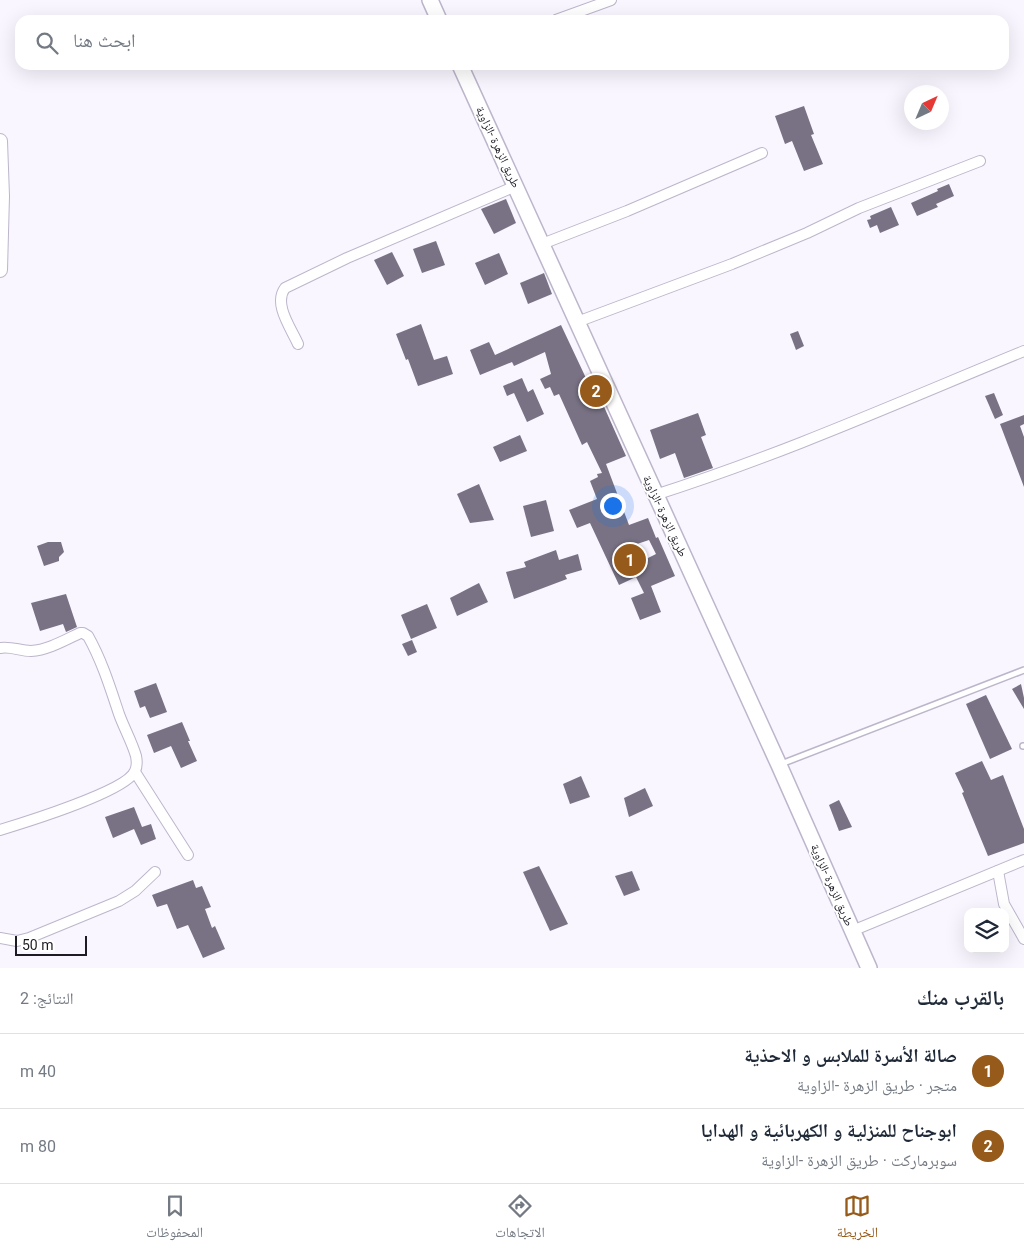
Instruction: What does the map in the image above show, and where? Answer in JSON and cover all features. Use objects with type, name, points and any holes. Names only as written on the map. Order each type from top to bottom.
[{"type":"main road","points":[[430,0],[437,15]]},
{"type":"main road","name":"طريق الزهرة -الزاوية","points":[[462,70],[779,765],[869,968]]},
{"type":"main road","points":[[0,141],[2,196],[0,270]]},
{"type":"street","points":[[570,15],[611,0]]},
{"type":"street","points":[[542,244],[627,211],[762,153]]},
{"type":"street","points":[[577,322],[732,264],[821,227],[858,208],[980,161]]},
{"type":"street","points":[[298,344],[281,307],[280,297],[285,288],[347,258],[516,186]]},
{"type":"street","points":[[655,495],[690,484],[813,438],[1024,351]]},
{"type":"street","points":[[0,648],[10,647],[32,651],[80,634],[86,634],[106,675],[137,765],[135,772],[126,782],[38,819],[0,830]]},
{"type":"street","points":[[135,772],[188,855]]},
{"type":"street","points":[[852,931],[1024,860]]},
{"type":"street","points":[[0,938],[16,940],[29,938],[119,901],[135,891],[155,872]]},
{"type":"street","points":[[998,872],[1004,904],[1024,939]]},
{"type":"lane","points":[[779,765],[1024,670]]},
{"type":"building","points":[[804,106],[814,134],[811,135],[823,164],[804,171],[792,141],[785,144],[775,116]]},
{"type":"building","points":[[949,184],[954,196],[936,204],[938,207],[917,216],[911,203]]},
{"type":"building","points":[[506,199],[516,223],[494,234],[481,209]]},
{"type":"building","points":[[891,207],[899,225],[880,233],[877,225],[870,228],[867,220],[871,219],[870,216]]},
{"type":"building","points":[[436,241],[445,265],[422,273],[413,249]]},
{"type":"building","points":[[392,252],[404,276],[387,285],[374,260]]},
{"type":"building","points":[[499,253],[508,274],[485,285],[475,263]]},
{"type":"building","points":[[544,273],[552,294],[528,304],[520,283]]},
{"type":"building","points":[[421,324],[434,360],[447,356],[453,374],[418,386],[396,334]]},
{"type":"building","points":[[561,325],[593,393],[597,391],[626,456],[606,464],[629,525],[648,518],[675,576],[651,586],[661,612],[640,620],[631,598],[644,593],[636,577],[619,585],[590,523],[577,528],[569,510],[597,499],[590,481],[598,477],[597,474],[602,473],[587,442],[582,445],[559,394],[554,396],[550,387],[545,389],[540,379],[551,374],[545,352],[514,366],[512,362],[480,375],[470,350],[489,342],[495,355]],"holes":[[[649,540],[656,554],[642,561],[634,545]]]},
{"type":"building","points":[[798,331],[804,346],[796,350],[790,334]]},
{"type":"building","points":[[522,378],[528,392],[533,389],[544,414],[527,422],[514,393],[507,396],[503,386]]},
{"type":"building","points":[[994,393],[1003,415],[995,419],[985,396]]},
{"type":"building","points":[[698,413],[706,435],[701,437],[713,468],[684,478],[675,453],[660,459],[650,430]]},
{"type":"building","points":[[1024,415],[1024,424],[1020,426],[1024,437],[1024,487],[1000,424]]},
{"type":"building","points":[[520,435],[527,451],[500,462],[493,447]]},
{"type":"building","points":[[479,484],[494,520],[470,523],[457,494]]},
{"type":"building","points":[[546,500],[554,531],[531,537],[523,506]]},
{"type":"building","points":[[48,542],[61,542],[64,552],[59,557],[59,561],[44,566],[37,546]]},
{"type":"building","points":[[556,550],[559,560],[578,554],[582,570],[565,575],[567,579],[514,599],[506,572],[526,567],[524,562]]},
{"type":"building","points":[[479,583],[488,602],[457,616],[450,598]]},
{"type":"building","points":[[66,594],[77,627],[66,632],[63,624],[40,631],[31,603]]},
{"type":"building","points":[[427,604],[437,628],[411,639],[401,615]]},
{"type":"building","points":[[412,640],[417,652],[408,656],[402,644]]},
{"type":"building","points":[[156,683],[167,712],[150,718],[145,706],[140,708],[134,691]]},
{"type":"building","points":[[1021,684],[1024,698],[1024,709],[1012,689]]},
{"type":"building","points":[[986,695],[1012,749],[990,759],[966,704]]},
{"type":"building","points":[[182,722],[197,761],[181,768],[171,746],[154,753],[147,735]]},
{"type":"building","points":[[982,761],[991,780],[1003,775],[1024,829],[1024,843],[988,856],[955,773]]},
{"type":"building","points":[[581,776],[590,797],[570,804],[563,784]]},
{"type":"building","points":[[645,788],[653,806],[629,817],[624,798]]},
{"type":"building","points":[[839,800],[852,827],[839,831],[829,805]]},
{"type":"building","points":[[134,807],[142,827],[151,824],[156,839],[141,845],[134,829],[113,838],[105,817]]},
{"type":"building","points":[[539,866],[568,924],[550,931],[523,872]]},
{"type":"building","points":[[632,871],[640,890],[624,896],[615,876]]},
{"type":"building","points":[[193,880],[196,888],[202,886],[211,907],[205,909],[212,928],[215,926],[225,949],[203,958],[188,925],[177,929],[167,904],[157,907],[152,895]]},
{"type":"place","name":"ابوجناح للمنزلية و الكهربائية و الهدايا","points":[[596,391]]},
{"type":"place","name":"صالة الأسرة للملابس و الاحذية","points":[[630,560]]}]
